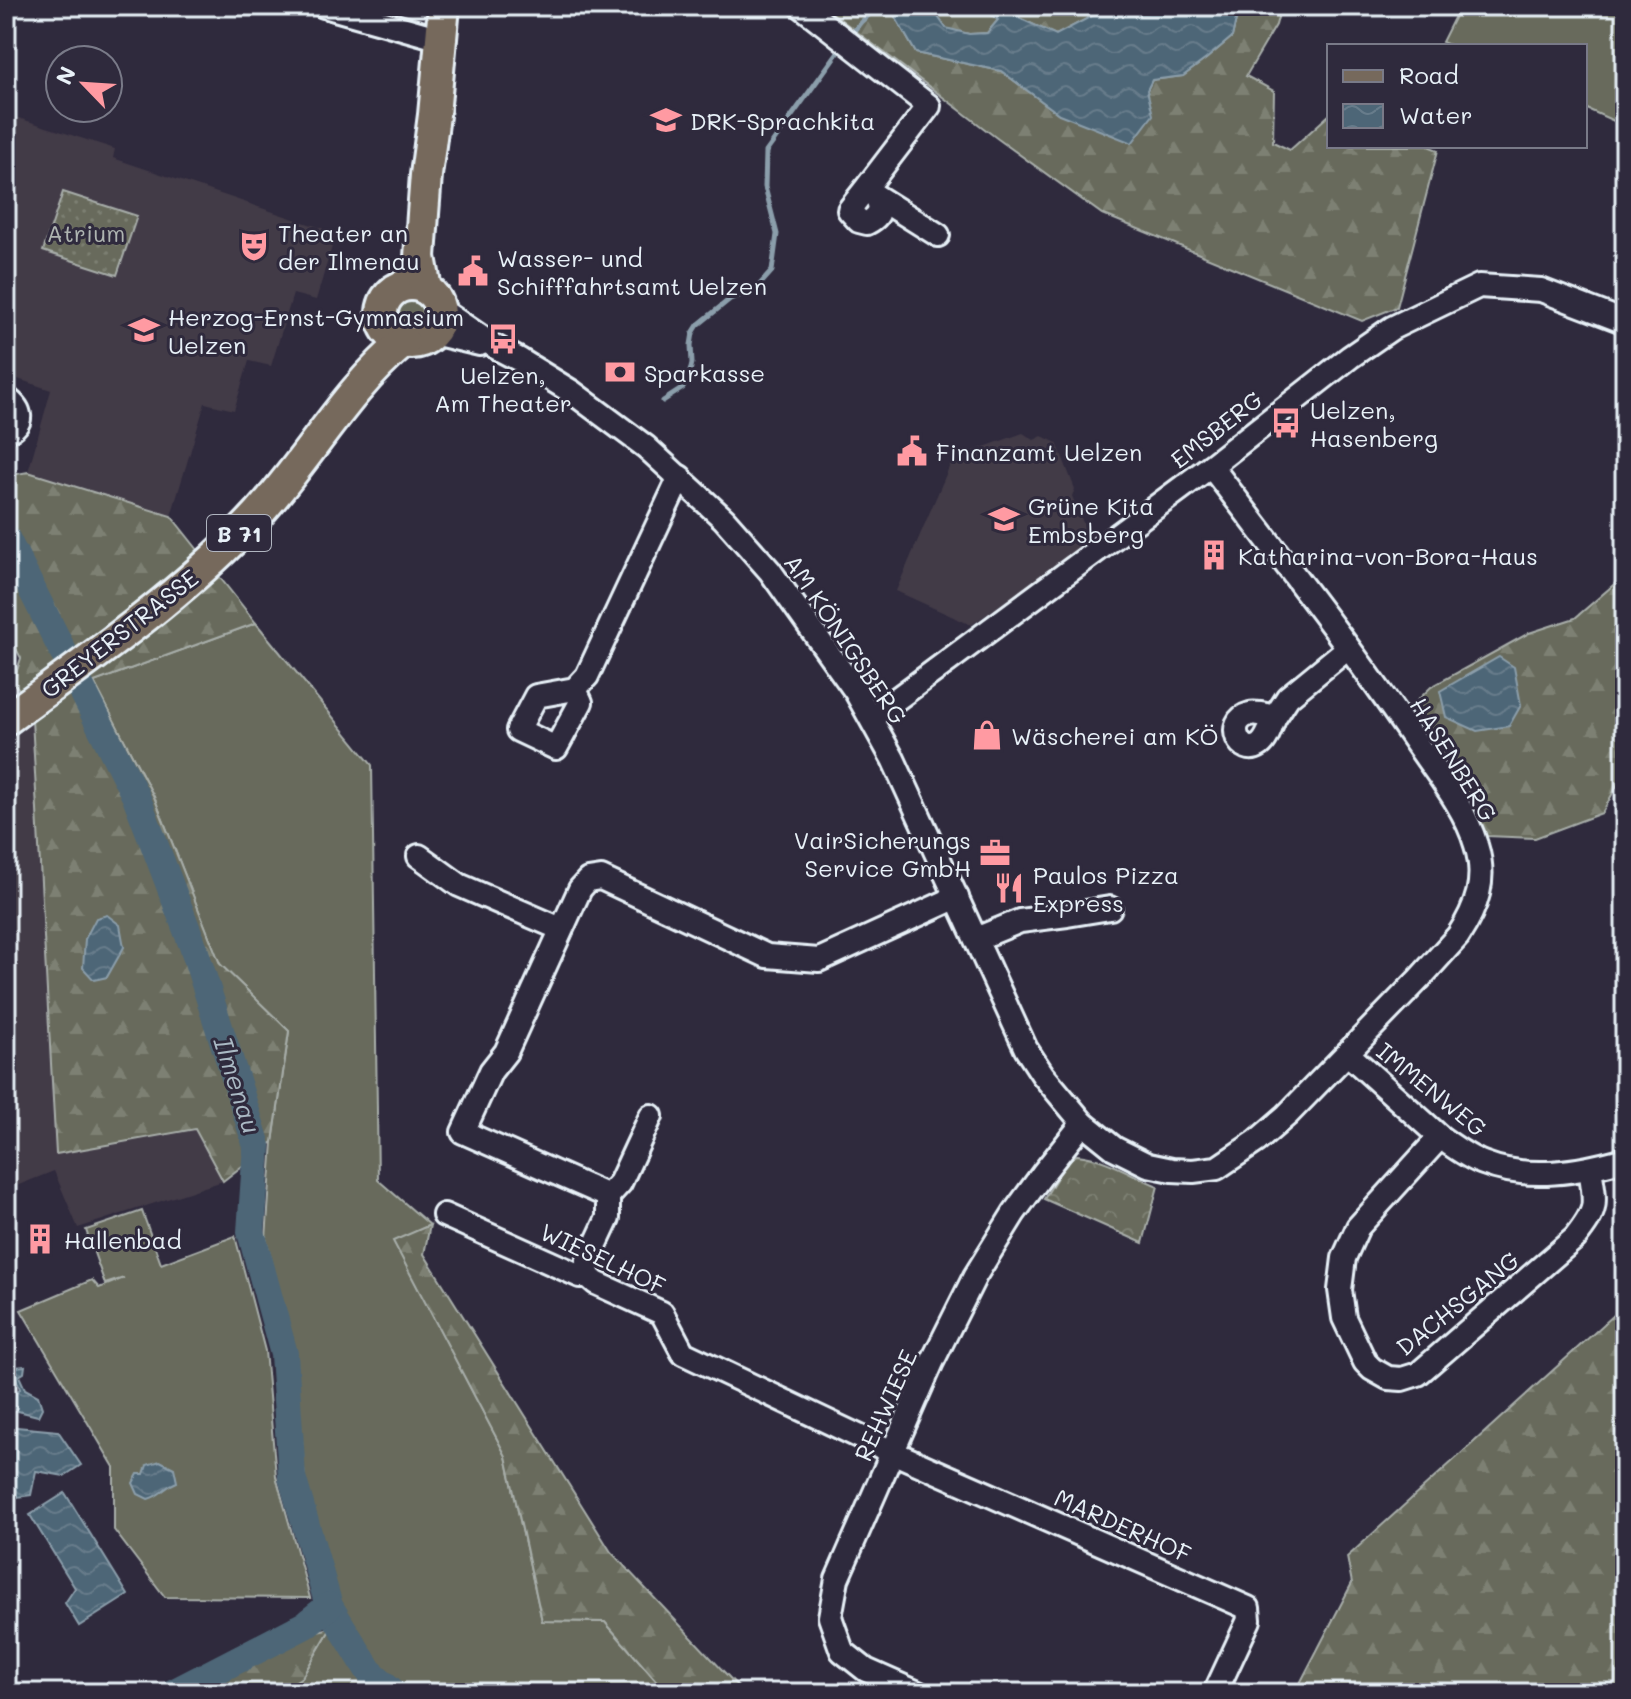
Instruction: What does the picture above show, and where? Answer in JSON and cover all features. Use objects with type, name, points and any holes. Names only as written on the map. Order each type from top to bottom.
[{"type":"main road","points":[[424,305],[390,294],[382,311],[387,331],[404,342],[424,340],[424,305],[420,257],[444,6]]},
{"type":"main road","name":"GREYERSTRASSE","points":[[322,433],[383,321]]},
{"type":"main road","name":"GREYERSTRASSE","points":[[6,720],[141,620],[210,564],[295,469],[381,361],[404,342]]},
{"type":"street","points":[[324,6],[441,39]]},
{"type":"street","points":[[801,6],[929,106],[872,191],[938,235]]},
{"type":"street","name":"EMSBERG","points":[[871,718],[1392,328],[1479,286],[1541,290],[1625,322]]},
{"type":"street","name":"AM KÖNIGSBERG","points":[[424,305],[572,392],[646,447],[724,519],[770,571],[871,718],[911,795],[1019,1036],[1043,1075],[1083,1123],[1114,1148],[1148,1165],[1183,1171],[1217,1168],[1257,1141],[1287,1115],[1348,1054]]},
{"type":"street","points":[[6,398],[18,411],[19,419],[17,426],[6,432]]},
{"type":"street","name":"HASENBERG","points":[[1211,466],[1391,707],[1452,796],[1476,844],[1481,877],[1479,896],[1472,914],[1458,936],[1348,1054]]},
{"type":"street","points":[[575,689],[587,676],[680,477]]},
{"type":"street","points":[[1275,717],[1288,697],[1348,648]]},
{"type":"street","points":[[419,856],[459,885],[561,929]]},
{"type":"street","points":[[608,1196],[463,1132],[491,1071],[506,1052],[580,889],[588,880],[601,878],[767,956],[819,960],[957,897]]},
{"type":"street","points":[[976,939],[1020,921],[1110,908]]},
{"type":"street","name":"IMMENWEG","points":[[1348,1054],[1440,1137],[1483,1163],[1515,1171],[1553,1174],[1590,1169],[1625,1159]]},
{"type":"street","points":[[588,1276],[587,1263],[608,1218],[608,1196],[620,1183],[651,1116]]},
{"type":"street","name":"REHWIESE","points":[[918,1693],[866,1670],[842,1651],[830,1617],[837,1579],[932,1362],[975,1276],[1014,1213],[1083,1123]]},
{"type":"street","name":"DACHSGANG","points":[[1440,1137],[1358,1227],[1344,1258],[1340,1290],[1344,1318],[1365,1362],[1388,1378],[1402,1379],[1418,1374],[1575,1238],[1591,1218],[1595,1199],[1590,1169]]},
{"type":"street","name":"WIESELHOF","points":[[444,1215],[580,1276],[588,1276],[596,1283],[662,1313],[683,1353],[892,1452]]},
{"type":"street","name":"MARDERHOF","points":[[892,1452],[1248,1608],[1249,1620],[1215,1693]]},
{"type":"shaded area","name":"Herzog-Ernst-Gymnasium Uelzen","points":[[6,114],[115,149],[113,158],[336,233],[316,300],[293,294],[271,366],[249,361],[234,410],[205,403],[171,516],[28,472],[51,390],[6,375]]},
{"type":"shaded area","name":"Grüne Kita Embsberg","points":[[1023,433],[1034,440],[1042,436],[1057,443],[1075,489],[1072,496],[1091,542],[971,625],[896,591],[953,458]]},
{"type":"shaded area","points":[[6,665],[17,689],[31,701],[56,1153],[196,1129],[223,1181],[78,1228],[54,1171],[6,1190]]},
{"type":"green space","points":[[823,6],[889,6],[916,53],[1001,71],[1059,114],[1147,90],[1152,80],[1183,76],[1232,37],[1239,6],[1281,6],[1276,25],[1246,76],[1274,91],[1273,142],[1290,150],[1327,117],[1327,148],[1438,150],[1397,307],[1362,321],[1102,214]]},
{"type":"green space","points":[[937,6],[981,6],[998,20],[987,33],[969,34],[946,29],[934,11]]},
{"type":"green space","points":[[1019,6],[1104,6],[1096,14],[1056,35],[1019,18]]},
{"type":"green space","points":[[1460,6],[1625,6],[1625,126],[1587,109],[1587,44],[1442,42]]},
{"type":"green space","name":"Atrium","points":[[63,192],[137,216],[117,275],[43,251]]},
{"type":"green space","points":[[411,296],[422,301],[427,312],[422,323],[411,328],[400,323],[395,312],[400,301]]},
{"type":"green space","points":[[28,472],[171,516],[256,623],[94,682],[154,797],[220,964],[289,1031],[273,1142],[223,1181],[195,1129],[56,1154],[31,701],[13,683],[21,658],[6,630],[6,476]]},
{"type":"green space","points":[[1625,575],[1625,771],[1602,813],[1535,838],[1487,836],[1413,705],[1431,687],[1529,633],[1575,618]]},
{"type":"green space","points":[[256,623],[372,765],[378,1180],[430,1225],[394,1242],[506,1456],[542,1621],[605,1622],[667,1693],[407,1693],[380,1669],[339,1604],[305,1481],[296,1357],[266,1238],[273,1142],[289,1031],[220,964],[154,797],[94,682]]},
{"type":"green space","points":[[1077,1155],[1109,1163],[1158,1186],[1143,1243],[1044,1199],[1067,1161]]},
{"type":"green space","points":[[142,1211],[161,1264],[235,1236],[265,1351],[276,1476],[310,1598],[165,1597],[114,1530],[114,1467],[21,1310],[92,1280],[99,1288],[124,1278],[105,1284],[86,1230]]},
{"type":"green space","points":[[430,1225],[424,1254],[611,1552],[744,1693],[667,1693],[605,1622],[542,1621],[506,1456],[393,1241]]},
{"type":"green space","points":[[1625,1305],[1625,1693],[1295,1693],[1352,1583],[1347,1557]]},
{"type":"green space","points":[[331,1628],[360,1674],[382,1693],[277,1693],[302,1677]]},
{"type":"green space","points":[[331,1628],[302,1677],[277,1693],[197,1693],[313,1632]]},
{"type":"water","points":[[889,6],[937,6],[934,11],[946,28],[969,34],[987,33],[998,20],[981,6],[1019,6],[1019,18],[1056,35],[1096,14],[1104,6],[1239,6],[1232,37],[1183,76],[1152,80],[1147,90],[1153,115],[1132,143],[1059,114],[1001,71],[916,53]]},
{"type":"water","points":[[1499,657],[1514,667],[1521,705],[1509,726],[1477,731],[1446,717],[1440,691]]},
{"type":"water","points":[[107,915],[120,925],[124,947],[107,977],[94,980],[83,968],[85,939],[96,918]]},
{"type":"water","points":[[11,1365],[16,1367],[25,1366],[24,1373],[19,1376],[25,1389],[38,1396],[42,1408],[38,1416],[6,1408],[7,1397],[20,1389]]},
{"type":"water","points":[[6,1426],[58,1431],[81,1465],[64,1476],[36,1471],[31,1495],[17,1497],[6,1491]]},
{"type":"water","points":[[160,1461],[174,1468],[177,1482],[148,1499],[138,1494],[133,1483],[138,1474],[144,1474],[147,1465]]},
{"type":"water","points":[[65,1493],[128,1595],[79,1626],[65,1603],[75,1588],[30,1515]]},
{"type":"waterway","points":[[849,37],[879,6]]},
{"type":"waterway","points":[[663,401],[683,388],[689,376],[693,333],[698,325],[730,299],[755,290],[772,271],[777,234],[765,187],[766,152],[843,45]]},
{"type":"waterway","name":"Ilmenau","points":[[6,538],[137,799],[193,946],[257,1146],[251,1232],[284,1354],[292,1477],[329,1606],[369,1671],[394,1693]]},
{"type":"waterway","points":[[173,1693],[305,1625],[329,1606]]},
{"type":"place","name":"DRK-Sprachkita","points":[[666,120]]},
{"type":"place","name":"Theater an der Ilmenau","points":[[254,246]]},
{"type":"place","name":"Wasser- und Schifffahrtsamt Uelzen","points":[[473,271]]},
{"type":"place","name":"Herzog-Ernst-Gymnasium Uelzen","points":[[144,330]]},
{"type":"place","name":"Uelzen, Am Theater","points":[[503,339]]},
{"type":"place","name":"Sparkasse","points":[[620,372]]},
{"type":"place","name":"Uelzen, Hasenberg","points":[[1286,423]]},
{"type":"place","name":"Finanzamt Uelzen","points":[[912,451]]},
{"type":"place","name":"Grüne Kita Embsberg","points":[[1004,519]]},
{"type":"place","name":"Katharina-von-Bora-Haus","points":[[1214,555]]},
{"type":"place","name":"Wäscherei am KÖ","points":[[987,735]]},
{"type":"place","name":"VairSicherungs Service GmbH","points":[[995,853]]},
{"type":"place","name":"Paulos Pizza Express","points":[[1009,888]]},
{"type":"place","name":"Hallenbad","points":[[40,1239]]}]
